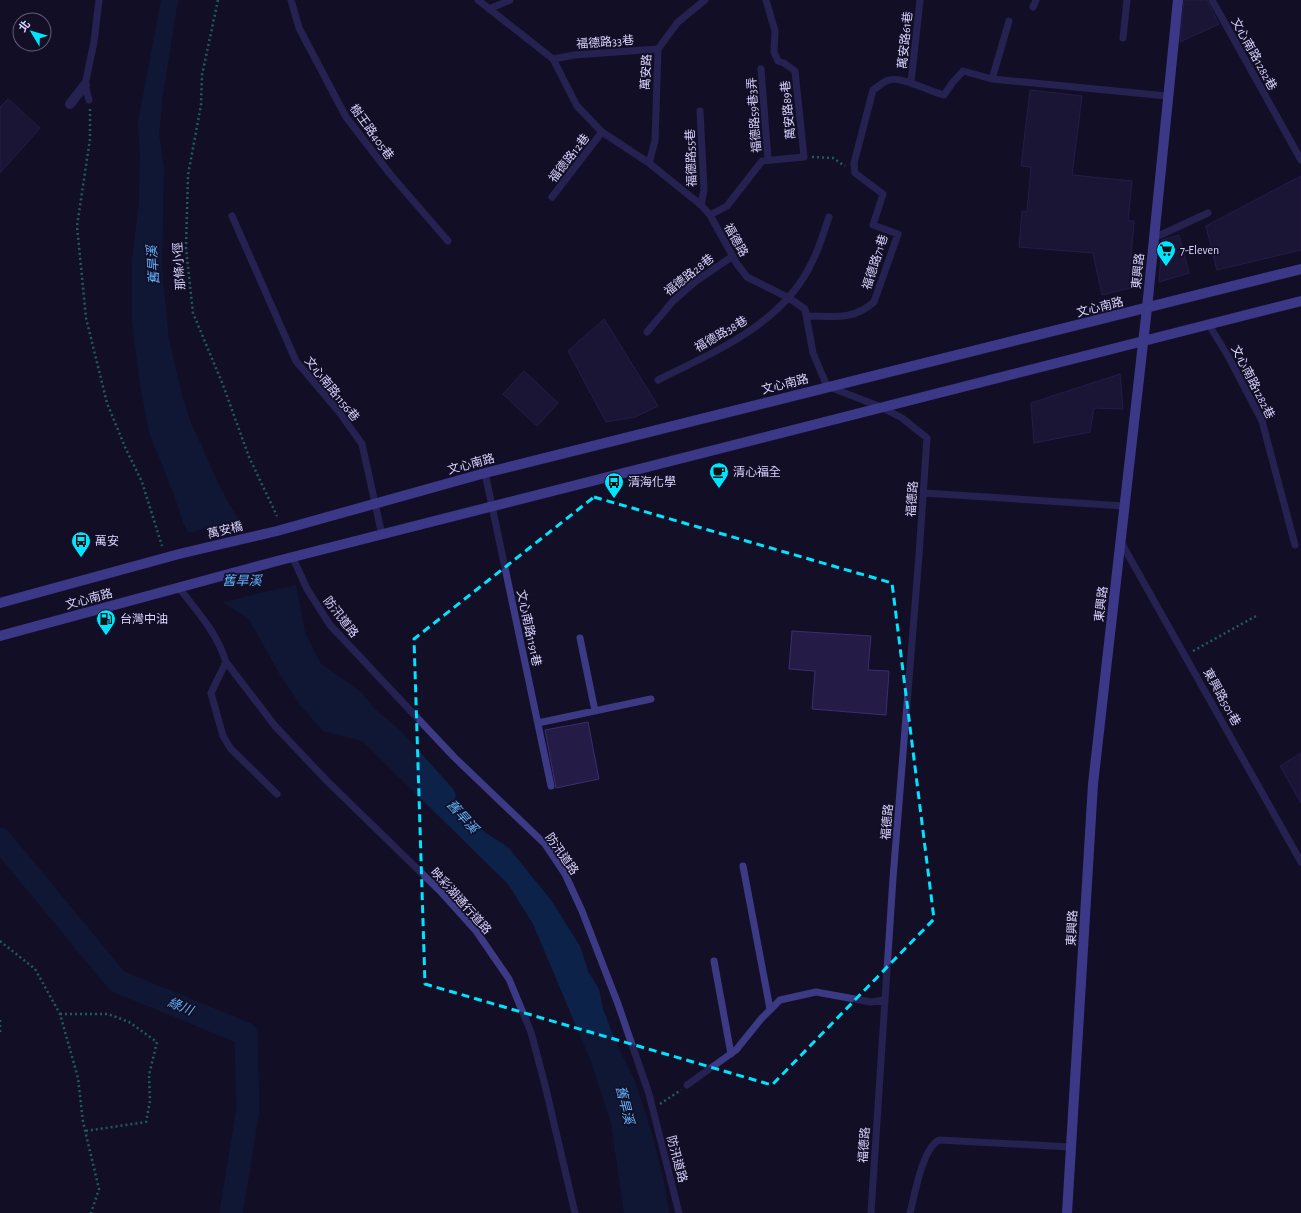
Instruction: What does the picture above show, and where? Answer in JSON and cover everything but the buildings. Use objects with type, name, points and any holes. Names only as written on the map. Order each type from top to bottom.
[{"type":"main road","name":"東興路","points":[[1067,1213],[1093,784],[1122,544],[1178,0]]},
{"type":"main road","name":"文心南路","points":[[277,531],[374,503],[827,386],[1301,269]]},
{"type":"main road","points":[[182,587],[1301,301]]},
{"type":"main road","name":"萬安橋","points":[[179,554],[277,531]]},
{"type":"main road","name":"文心南路","points":[[0,603],[179,554]]},
{"type":"main road","name":"文心南路","points":[[0,636],[182,587]]},
{"type":"street","points":[[70,104],[85,85]]},
{"type":"lane","points":[[89,100],[85,85],[94,42],[98,0]]},
{"type":"lane","name":"樹王路405巷","points":[[292,0],[299,28],[346,117],[390,174],[448,241]]},
{"type":"lane","name":"福德路","points":[[478,0],[553,59],[577,106],[602,132],[649,163],[701,205],[710,216],[732,256],[747,277],[789,298],[805,309],[807,316]]},
{"type":"lane","points":[[489,9],[510,0]]},
{"type":"lane","name":"萬安路","points":[[649,163],[655,141],[658,49],[678,22],[705,0]]},
{"type":"lane","name":"萬安路89巷","points":[[766,0],[775,31],[774,52],[778,61],[784,63],[795,71],[804,157]]},
{"type":"lane","name":"萬安路61巷","points":[[912,82],[920,0]]},
{"type":"lane","points":[[1123,38],[1127,0]]},
{"type":"lane","name":"文心南路1282巷","points":[[1212,0],[1301,160]]},
{"type":"lane","points":[[992,79],[1009,21]]},
{"type":"lane","name":"福德路33巷","points":[[553,59],[574,55],[658,49]]},
{"type":"lane","name":"福德路59巷3弄","points":[[761,69],[768,159]]},
{"type":"lane","points":[[855,173],[854,163],[873,90],[890,80],[912,82],[930,92],[944,95],[963,71],[992,79],[1168,96]]},
{"type":"lane","name":"福德路55巷","points":[[700,111],[704,190],[701,205]]},
{"type":"lane","name":"福德路12巷","points":[[552,197],[602,132]]},
{"type":"lane","points":[[710,216],[727,206],[762,161],[768,159],[804,157]]},
{"type":"lane","name":"福德路71巷","points":[[807,316],[852,316],[874,302],[898,234],[873,225],[883,194],[855,173]]},
{"type":"lane","points":[[1154,238],[1208,213]]},
{"type":"lane","name":"文心南路1156巷","points":[[232,216],[296,361],[339,412],[362,444],[382,535]]},
{"type":"lane","name":"福德路38巷","points":[[658,380],[754,328],[789,298],[813,260],[829,216]]},
{"type":"lane","name":"福德路28巷","points":[[647,332],[673,300],[696,281],[732,256]]},
{"type":"lane","points":[[807,316],[813,353],[827,386]]},
{"type":"lane","name":"文心南路1282巷","points":[[1209,325],[1228,356],[1262,421],[1295,545]]},
{"type":"lane","name":"福德路","points":[[827,386],[882,407],[902,418],[927,438],[885,1000],[871,1213]]},
{"type":"lane","name":"文心南路1191巷","points":[[485,474],[551,786]]},
{"type":"lane","points":[[924,493],[1125,506]]},
{"type":"lane","name":"東興路501巷","points":[[1122,544],[1301,862]]},
{"type":"lane","name":"防汛道路","points":[[293,558],[307,589],[330,624],[454,758],[545,844],[565,874],[582,911],[618,1004],[653,1109],[679,1213]]},
{"type":"lane","name":"映彩湖通行道路","points":[[182,587],[221,647],[226,662],[280,731],[326,780],[440,891],[476,931],[509,979],[531,1032],[575,1213]]},
{"type":"lane","points":[[580,638],[595,711]]},
{"type":"lane","points":[[226,662],[211,693],[223,736],[231,749],[277,794]]},
{"type":"lane","points":[[538,723],[650,699]]},
{"type":"lane","points":[[743,866],[770,1009]]},
{"type":"lane","points":[[714,961],[731,1054]]},
{"type":"lane","points":[[687,1086],[736,1050],[760,1019],[780,1000],[816,992],[871,1002],[885,1000]]},
{"type":"lane","points":[[910,1213],[926,1157],[932,1143],[939,1140],[1072,1147]]},
{"type":"path","name":"那條小徑","points":[[218,0],[202,75],[201,105],[188,175],[186,248],[193,313],[223,385],[249,457],[277,516]]},
{"type":"path","points":[[89,100],[90,139],[77,226],[86,318],[107,403],[125,447],[142,482],[162,546]]},
{"type":"path","points":[[804,157],[833,158],[855,173]]},
{"type":"path","points":[[1186,656],[1256,616]]},
{"type":"path","points":[[0,942],[35,969],[60,1014],[78,1078],[85,1132],[99,1189],[91,1213]]},
{"type":"path","points":[[60,1014],[108,1014],[129,1022],[157,1042],[149,1075],[150,1101],[146,1122],[85,1132]]},
{"type":"path","points":[[0,1020],[0,1034]]},
{"type":"path","points":[[653,1109],[687,1086]]},
{"type":"highlighted area","points":[[594,497],[892,583],[934,919],[772,1085],[425,984],[414,639]]},
{"type":"water","name":"舊旱溪","points":[[161,0],[178,0],[163,94],[159,134],[164,168],[162,271],[169,340],[183,399],[191,423],[220,487],[277,589],[296,585],[305,632],[321,664],[361,692],[377,712],[407,760],[446,790],[460,809],[486,833],[508,847],[551,900],[580,946],[588,971],[599,989],[603,1009],[617,1045],[634,1079],[653,1137],[665,1186],[669,1213],[624,1213],[611,1123],[592,1064],[533,924],[508,884],[362,741],[323,731],[300,705],[279,673],[249,619],[222,602],[183,522],[173,492],[149,432],[140,384],[132,320],[132,260],[139,201],[140,156],[138,123]]},
{"type":"pier","points":[[241,520],[278,587],[296,583],[298,584],[221,603],[187,533]]},
{"type":"waterway","name":"舊旱溪","points":[[369,719],[393,739],[444,796]]},
{"type":"waterway","name":"綠川","points":[[0,839],[117,981],[246,1034],[248,1110],[231,1213]]},
{"type":"place","name":"7-Eleven","points":[[1166,267]]},
{"type":"place","name":"清心福全","points":[[719,489]]},
{"type":"place","name":"清海化學","points":[[614,499]]},
{"type":"place","name":"萬安","points":[[81,558]]},
{"type":"place","name":"台灣中油","points":[[106,636]]}]
